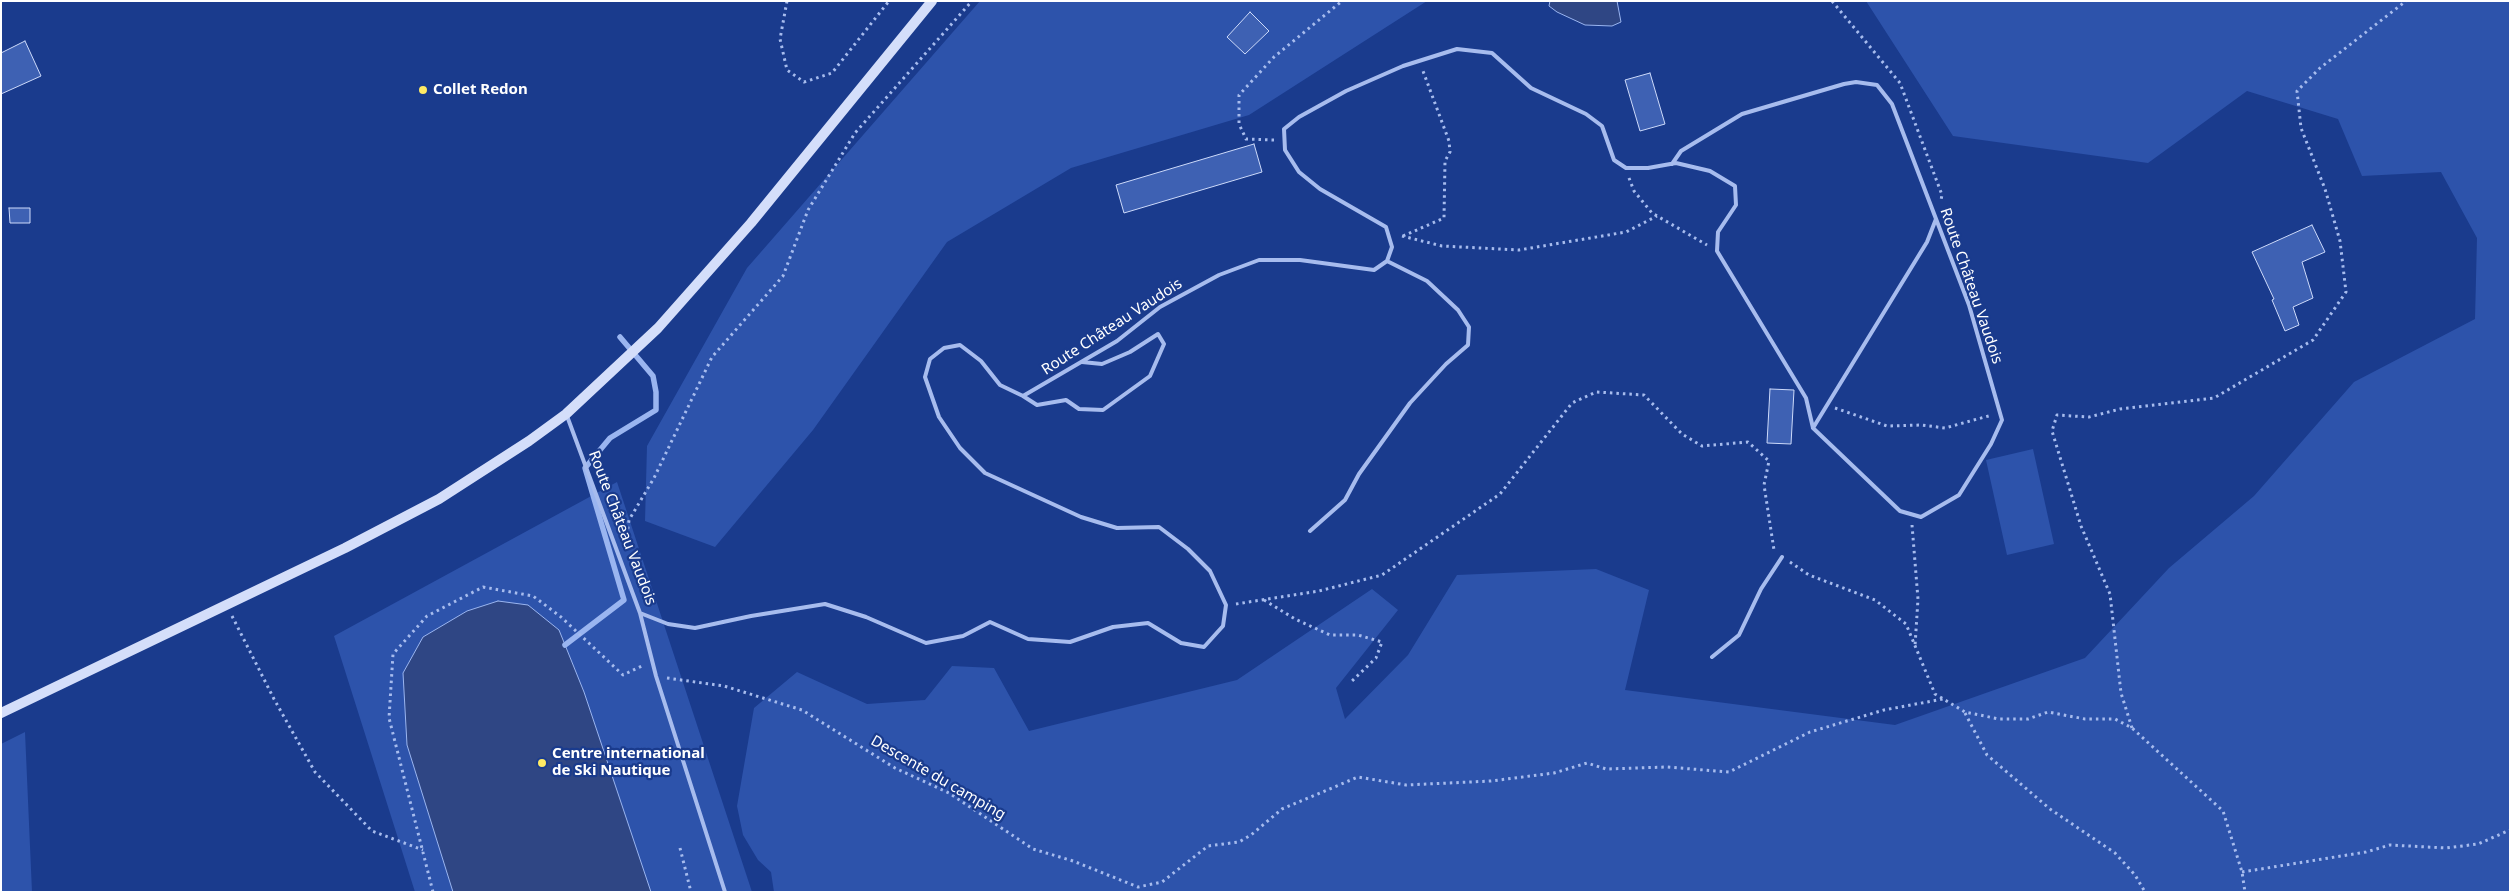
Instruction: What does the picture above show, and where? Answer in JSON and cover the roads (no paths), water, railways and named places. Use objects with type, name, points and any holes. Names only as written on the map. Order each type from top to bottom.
[{"type":"main road","points":[[1,713],[345,548],[439,499],[529,441],[566,414],[658,328],[751,223],[932,1]]},
{"type":"lane","points":[[1310,530],[1346,500],[1359,474],[1410,403],[1446,364],[1468,345],[1469,327],[1458,310],[1427,281],[1387,261],[1392,247],[1386,227],[1320,189],[1299,172],[1285,150],[1284,129],[1299,117],[1346,91],[1419,61],[1457,49],[1492,53],[1531,88],[1586,114],[1602,126],[1614,160],[1626,168],[1648,168],[1672,164],[1710,171],[1734,186],[1736,205],[1718,232],[1717,251],[1806,398],[1813,428]]},
{"type":"lane","name":"Route Château Vaudois","points":[[1672,164],[1681,151],[1742,114],[1844,84],[1856,82],[1877,85],[1892,104],[1969,305],[2002,420],[1991,444],[1959,495],[1921,517],[1900,511],[1813,428]]},
{"type":"lane","points":[[1813,428],[1876,322],[1927,242],[1936,219]]},
{"type":"lane","name":"Route Château Vaudois","points":[[566,414],[640,613],[668,624],[695,628],[751,616],[824,604],[866,617],[926,643],[963,636],[990,622],[1028,639],[1070,642],[1114,627],[1148,623],[1181,643],[1204,647],[1223,626],[1226,605],[1210,571],[1188,549],[1159,527],[1116,528],[1081,517],[984,473],[960,448],[939,417],[925,377],[930,359],[944,348],[960,345],[981,361],[1000,385],[1023,396],[1117,341],[1160,306],[1219,275],[1259,260],[1300,260],[1374,270],[1387,261]]},
{"type":"lane","points":[[1023,396],[1037,405],[1066,400],[1079,409],[1103,410],[1150,376],[1164,344],[1158,334],[1130,352],[1102,364],[1082,362]]},
{"type":"lane","points":[[1712,657],[1739,635],[1761,589],[1782,557]]},
{"type":"lane","points":[[640,613],[651,661],[726,892]]},
{"type":"waterway","points":[[565,645],[624,600],[585,468],[610,438],[656,410],[656,392],[653,376],[620,337]]},
{"type":"place","name":"Collet Redon","points":[[423,90]]},
{"type":"place","name":"Centre international de Ski Nautique","points":[[542,763]]}]
